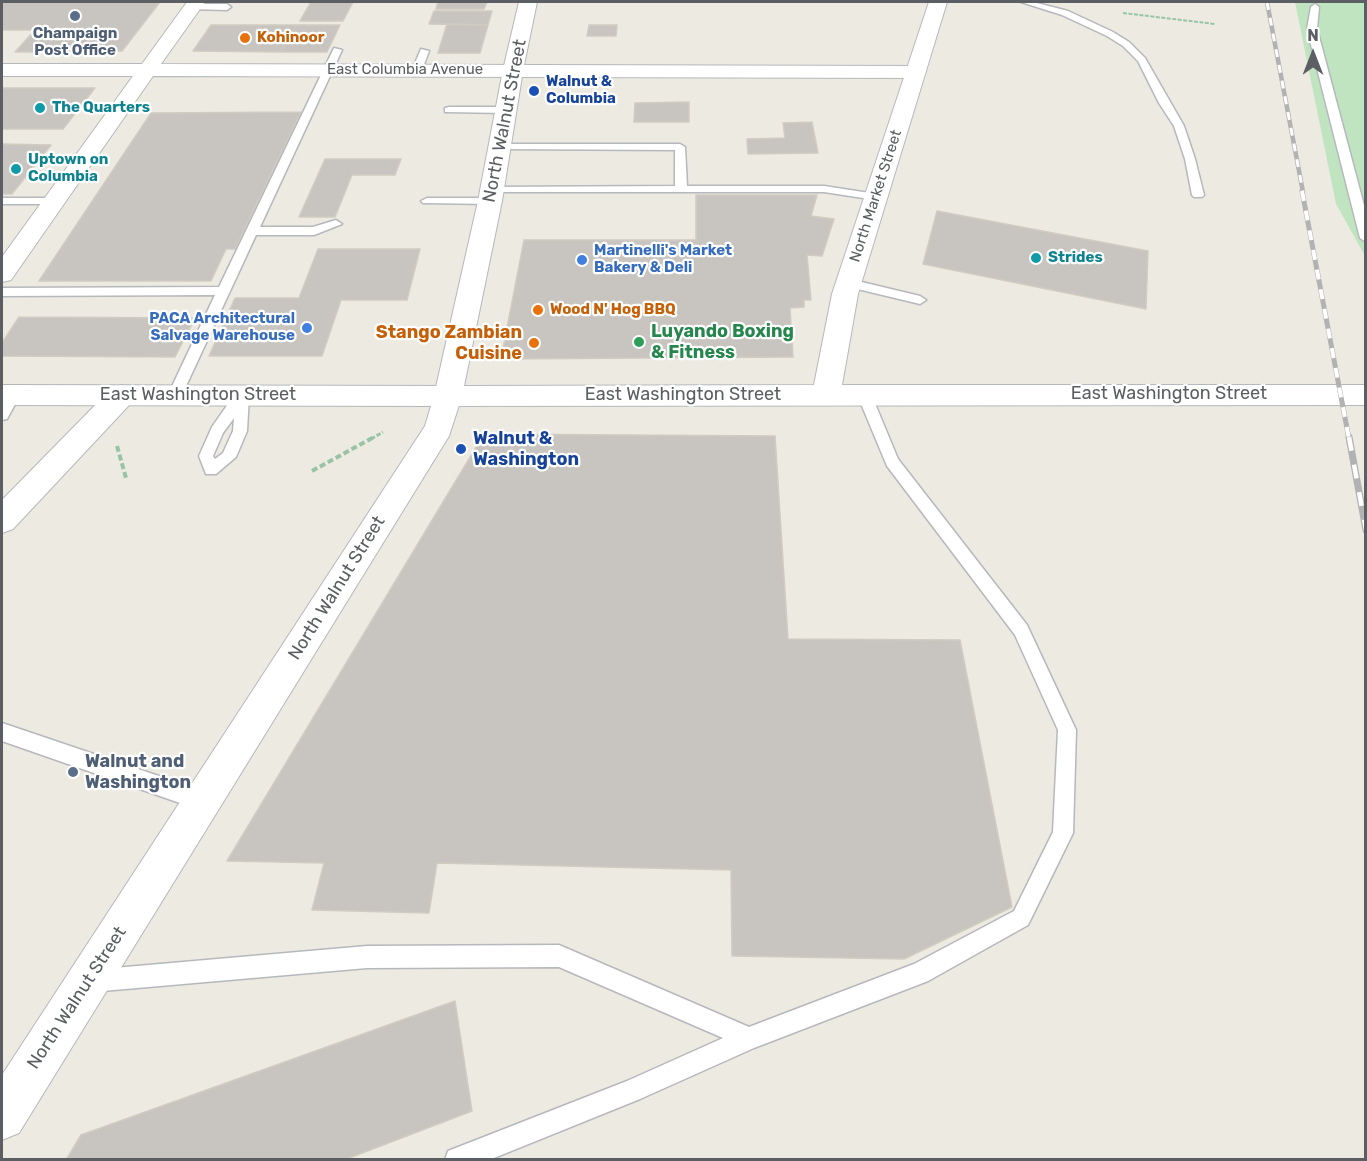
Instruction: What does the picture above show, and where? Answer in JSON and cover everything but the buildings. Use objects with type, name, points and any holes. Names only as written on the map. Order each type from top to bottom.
[{"type":"street","name":"North Walnut Street","points":[[2,1116],[439,428],[448,396],[491,195],[513,70],[528,2]]},
{"type":"street","name":"North Market Street","points":[[826,394],[849,283],[938,2]]},
{"type":"street","points":[[2,274],[194,4]]},
{"type":"street","name":"East Columbia Avenue","points":[[2,70],[916,72]]},
{"type":"street","name":"East Washington Street","points":[[5,401],[175,394],[448,396],[1365,394]]},
{"type":"street","points":[[2,520],[122,395]]},
{"type":"lane","points":[[1025,2],[1065,14],[1110,34],[1126,44],[1142,60],[1164,103],[1179,126],[1191,159],[1198,195]]},
{"type":"lane","points":[[194,4],[227,7]]},
{"type":"lane","points":[[1315,7],[1312,29],[1365,238]]},
{"type":"lane","points":[[175,394],[337,50]]},
{"type":"lane","points":[[417,70],[424,51]]},
{"type":"lane","points":[[449,110],[506,110]]},
{"type":"lane","points":[[500,147],[680,147],[681,189]]},
{"type":"lane","points":[[428,201],[491,195],[681,189],[824,189],[876,197]]},
{"type":"lane","points":[[2,201],[54,201]]},
{"type":"lane","points":[[252,231],[314,231],[336,224]]},
{"type":"lane","points":[[849,283],[920,300]]},
{"type":"lane","points":[[2,292],[224,291]]},
{"type":"lane","points":[[457,1160],[632,1091],[749,1038],[920,973],[1021,918],[1063,833],[1067,730],[1021,630],[892,462],[864,394]]},
{"type":"lane","points":[[2,732],[203,801]]},
{"type":"lane","points":[[88,982],[367,957],[559,956],[749,1038]]},
{"type":"path","points":[[312,471],[383,432]]},
{"type":"path","points":[[113,445],[120,450],[126,478]]},
{"type":"green space","points":[[1295,2],[1365,2],[1365,256],[1336,204]]},
{"type":"railway","points":[[1267,2],[1303,192]]},
{"type":"railway","points":[[1302,191],[1349,439]]},
{"type":"railway","points":[[1349,437],[1366,530]]},
{"type":"place","name":"Champaign Post Office","points":[[75,16]]},
{"type":"place","name":"Kohinoor","points":[[245,38]]},
{"type":"place","name":"Walnut & Columbia","points":[[534,91]]},
{"type":"place","name":"The Quarters","points":[[40,108]]},
{"type":"place","name":"Uptown on Columbia","points":[[16,169]]},
{"type":"place","name":"Strides","points":[[1036,258]]},
{"type":"place","name":"Martinelli's Market Bakery & Deli","points":[[582,260]]},
{"type":"place","name":"Wood N' Hog BBQ","points":[[538,310]]},
{"type":"place","name":"PACA Architectural Salvage Warehouse","points":[[307,328]]},
{"type":"place","name":"Luyando Boxing & Fitness","points":[[639,342]]},
{"type":"place","name":"Stango Zambian Cuisine","points":[[534,343]]},
{"type":"place","name":"Walnut & Washington","points":[[461,449]]},
{"type":"place","name":"Walnut and Washington","points":[[73,772]]}]
